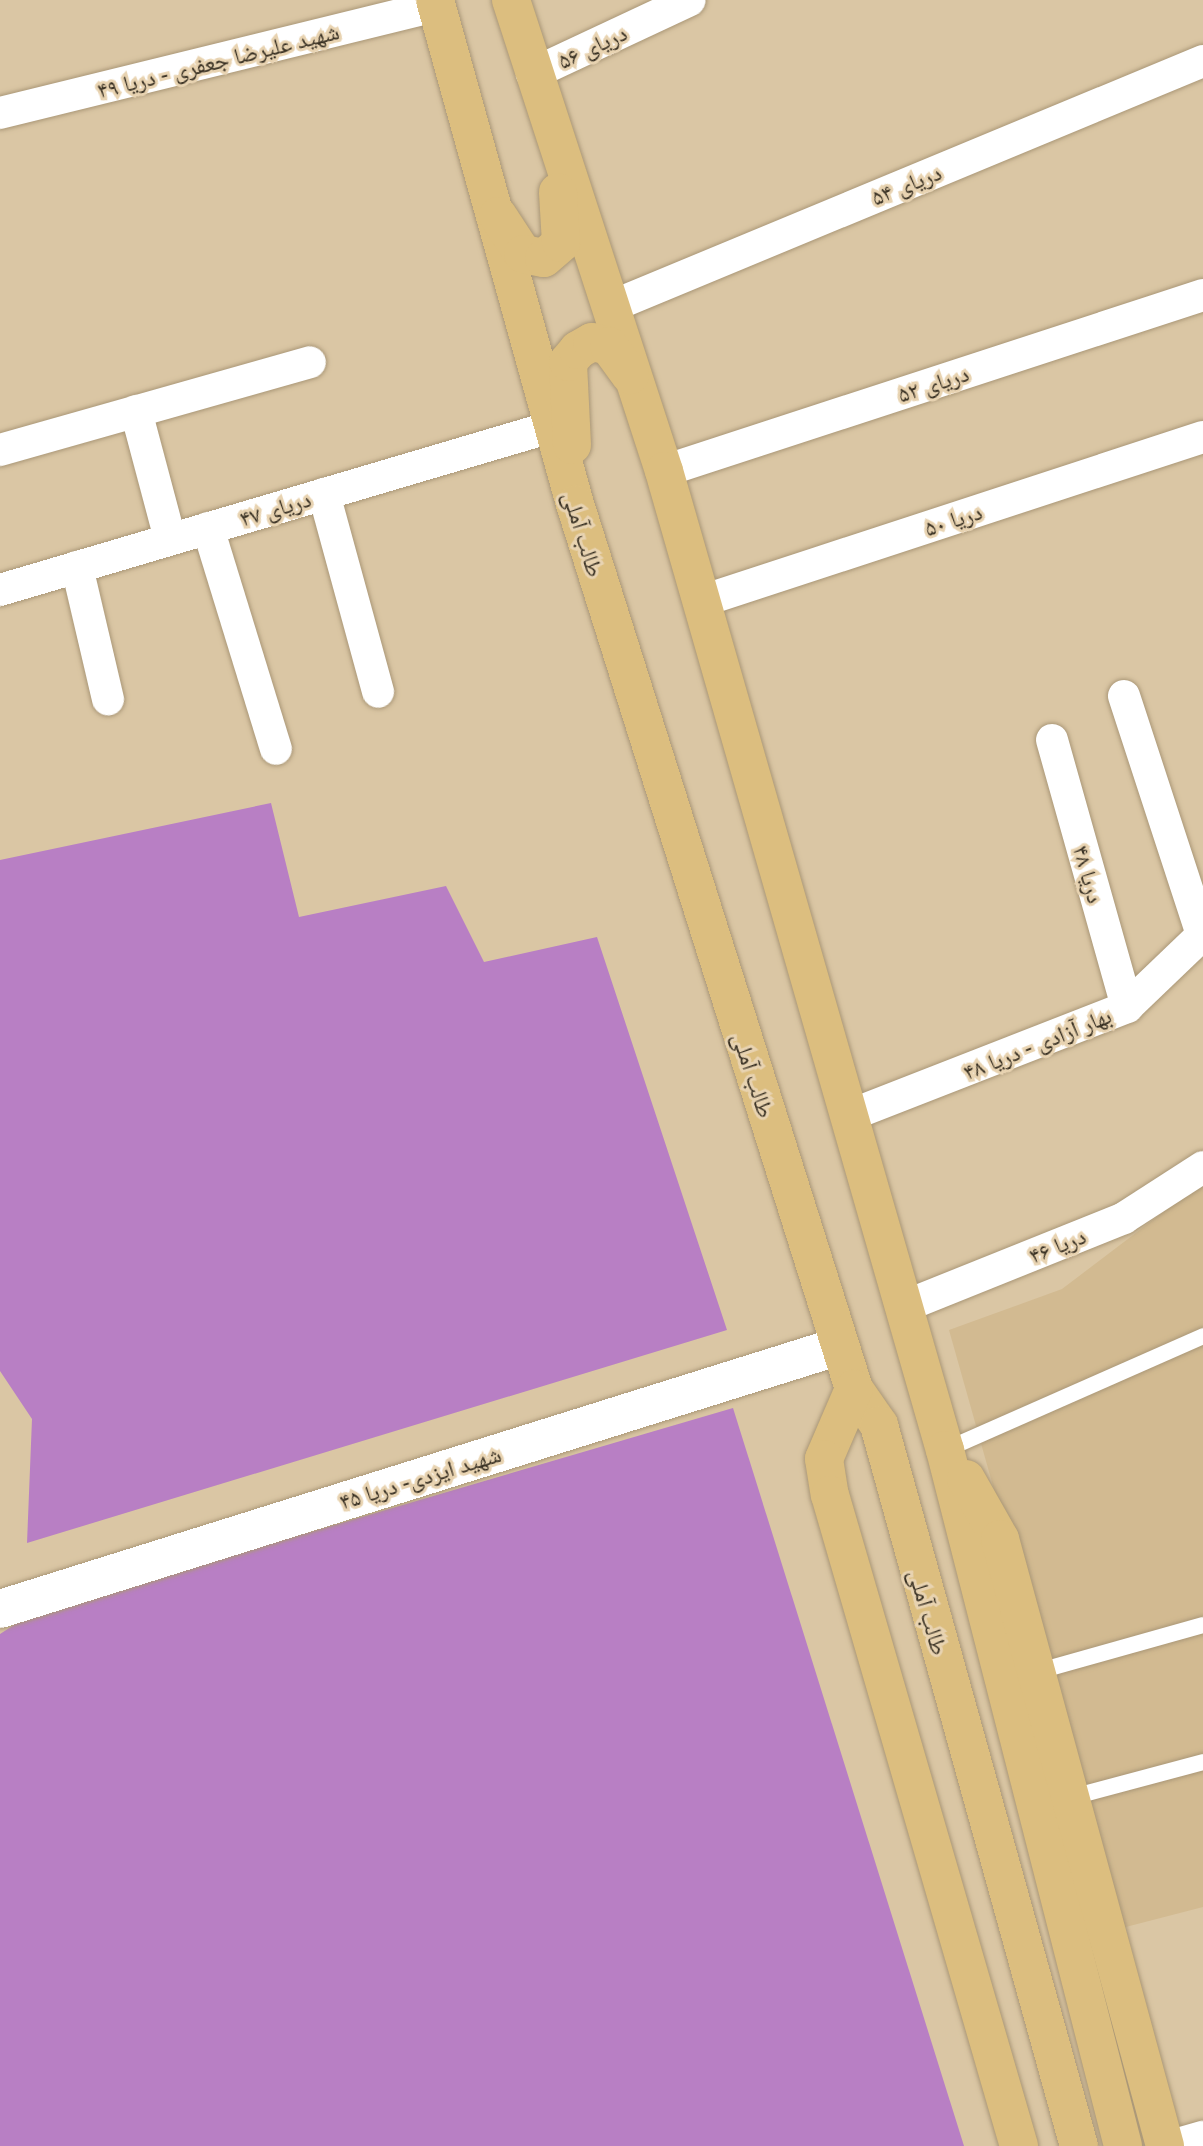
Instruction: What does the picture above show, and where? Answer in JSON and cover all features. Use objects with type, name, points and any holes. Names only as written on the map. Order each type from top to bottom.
[{"type":"main road","points":[[511,0],[532,74],[664,471],[945,1450],[1123,2146]]},
{"type":"main road","name":"طالب آملی","points":[[436,3],[480,180],[575,504],[854,1389],[879,1425],[1079,2146]]},
{"type":"main road","points":[[480,180],[523,254],[555,253],[564,217],[532,74]]},
{"type":"main road","points":[[575,504],[568,362],[578,350],[601,343],[638,388]]},
{"type":"main road","points":[[854,1389],[824,1459],[830,1495],[1019,2146]]},
{"type":"main road","points":[[945,1450],[1000,1539],[1165,2146]]},
{"type":"street","name":"دریای ۵۶","points":[[532,74],[690,0]]},
{"type":"street","name":"شهید علیرضا جعفری - دریا ۴۹","points":[[0,113],[436,3]]},
{"type":"street","name":"دریای ۵۴","points":[[610,307],[1203,61]]},
{"type":"street","name":"دریای ۵۲","points":[[664,471],[1203,295]]},
{"type":"street","points":[[0,450],[310,362]]},
{"type":"street","points":[[136,411],[170,540]]},
{"type":"street","name":"دریای ۴۷","points":[[0,590],[551,426]]},
{"type":"street","name":"دریا ۵۰","points":[[702,601],[1203,437]]},
{"type":"street","points":[[324,494],[378,691]]},
{"type":"street","points":[[208,528],[276,749]]},
{"type":"street","points":[[77,567],[108,699]]},
{"type":"street","points":[[1124,696],[1203,934]]},
{"type":"street","name":"دریا ۴۸","points":[[1052,740],[1127,1007]]},
{"type":"street","name":"بهار آزادی - دریا ۴۸","points":[[848,1116],[1127,1007],[1203,934]]},
{"type":"street","name":"دریا ۴۶","points":[[903,1307],[1124,1218],[1203,1167]]},
{"type":"street","name":"شهید ایزدی- دریا ۴۵","points":[[0,1609],[840,1346]]},
{"type":"street","points":[[1171,2146],[1203,2137]]},
{"type":"lane","points":[[945,1450],[1203,1336]]},
{"type":"lane","points":[[1036,1672],[1203,1625]]},
{"type":"lane","points":[[1069,1798],[1203,1762]]},
{"type":"shaded area","points":[[271,803],[299,917],[446,886],[484,962],[597,937],[727,1330],[27,1543],[32,1419],[0,1371],[0,860]]},
{"type":"shaded area","points":[[1203,1182],[1203,1907],[1118,1929],[949,1330],[1062,1289]]},
{"type":"shaded area","points":[[733,1408],[964,2146],[0,2146],[0,1634],[31,1614]]}]
